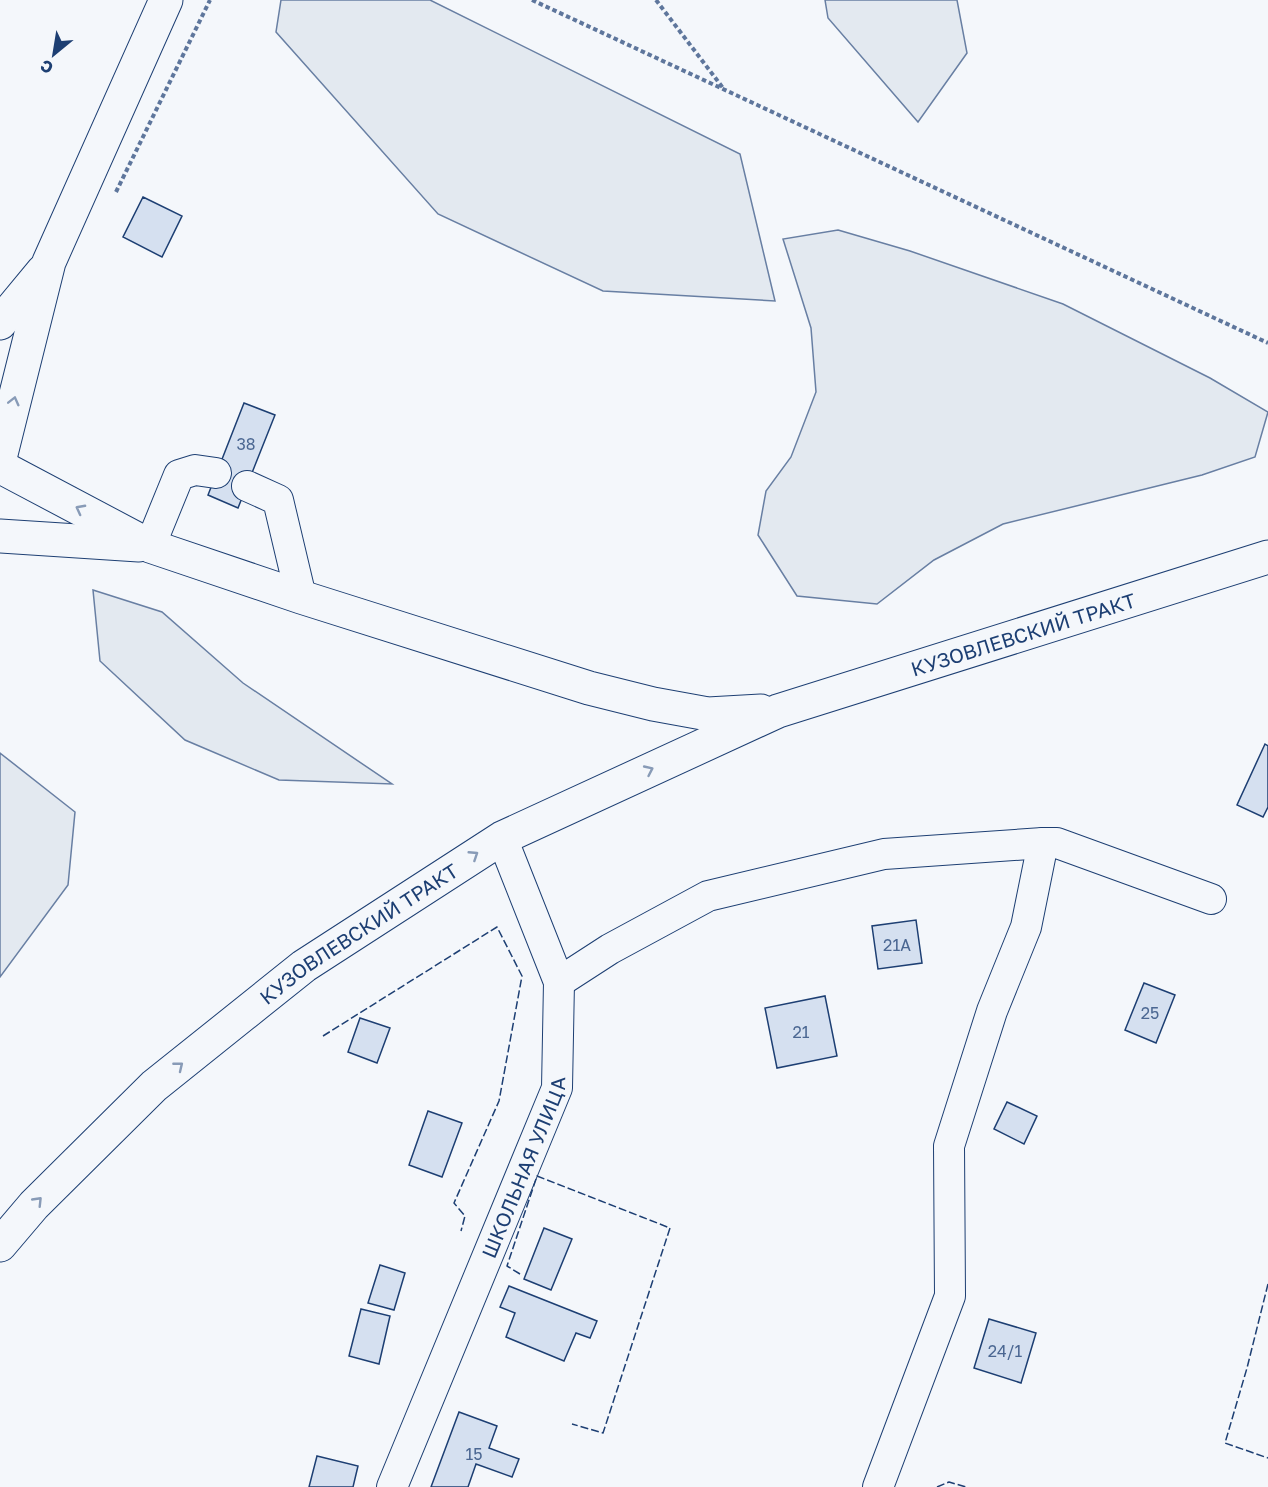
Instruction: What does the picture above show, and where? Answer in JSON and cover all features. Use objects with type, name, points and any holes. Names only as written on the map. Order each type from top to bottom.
[{"type":"main road","points":[[0,499],[3,483],[0,463],[49,262],[166,0]]},
{"type":"main road","points":[[0,324],[49,262]]},
{"type":"main road","name":"КУЗОВЛЕВСКИЙ ТРАКТ","points":[[0,463],[150,546],[301,597],[590,688],[653,704],[708,714],[778,711]]},
{"type":"main road","name":"КУЗОВЛЕВСКИЙ ТРАКТ","points":[[0,536],[150,546]]},
{"type":"main road","name":"КУЗОВЛЕВСКИЙ ТРАКТ","points":[[0,1245],[34,1205],[154,1086],[304,966],[502,838],[778,711],[1268,557]]},
{"type":"street","points":[[150,546],[179,475],[195,470],[216,473]]},
{"type":"street","points":[[247,486],[278,500],[301,597]]},
{"type":"street","name":"ШКОЛЬНАЯ УЛИЦА","points":[[392,1487],[557,1088],[559,982],[502,838]]},
{"type":"street","points":[[878,1487],[950,1296],[949,1146],[992,1011],[1026,927],[1043,843]]},
{"type":"street","points":[[559,982],[610,949],[708,896],[885,854],[1057,843],[1211,899]]},
{"type":"path","points":[[112,199],[210,0]]},
{"type":"path","points":[[532,0],[1268,343]]},
{"type":"path","points":[[656,0],[724,88]]},
{"type":"shaded area","points":[[281,0],[430,0],[740,154],[775,301],[603,291],[438,214],[276,32]]},
{"type":"shaded area","points":[[825,0],[957,0],[967,53],[918,122],[828,18]]},
{"type":"shaded area","points":[[838,230],[910,251],[1063,304],[1210,378],[1268,412],[1255,457],[1202,475],[1003,524],[934,560],[877,604],[797,596],[758,535],[766,491],[791,457],[816,392],[811,328],[783,239]]},
{"type":"shaded area","points":[[93,590],[162,612],[243,683],[392,784],[279,780],[185,740],[100,661]]},
{"type":"shaded area","points":[[0,753],[75,812],[68,885],[0,977]]},
{"type":"building","points":[[143,197],[182,216],[162,257],[123,237]]},
{"type":"building","points":[[244,403],[275,415],[238,508],[208,495]]},
{"type":"building","points":[[1265,744],[1268,746],[1268,807],[1263,817],[1237,805]]},
{"type":"building","points":[[916,920],[922,963],[878,969],[872,926]]},
{"type":"building","points":[[1144,983],[1175,995],[1156,1043],[1125,1030]]},
{"type":"building","points":[[825,996],[837,1056],[777,1068],[765,1008]]},
{"type":"building","points":[[360,1018],[390,1028],[377,1063],[348,1052]]},
{"type":"building","points":[[1007,1102],[1037,1116],[1024,1144],[994,1129]]},
{"type":"building","points":[[428,1111],[462,1123],[442,1177],[409,1165]]},
{"type":"building","points":[[544,1228],[572,1239],[551,1290],[524,1279]]},
{"type":"building","points":[[380,1265],[405,1273],[394,1310],[368,1303]]},
{"type":"building","points":[[509,1286],[597,1321],[590,1338],[576,1333],[564,1361],[506,1337],[515,1313],[500,1307]]},
{"type":"building","points":[[361,1309],[390,1316],[379,1364],[349,1356]]},
{"type":"building","points":[[989,1319],[1036,1333],[1021,1383],[974,1368]]},
{"type":"building","points":[[459,1412],[497,1426],[489,1448],[519,1459],[512,1477],[476,1464],[468,1487],[431,1487]]},
{"type":"building","points":[[317,1456],[358,1466],[353,1487],[309,1487]]},
{"type":"fence","points":[[323,1036],[497,927],[522,976],[499,1101],[454,1203],[465,1216],[461,1231]]},
{"type":"fence","points":[[520,1274],[507,1266],[537,1176],[670,1228],[603,1433],[572,1424]]},
{"type":"fence","points":[[1268,1284],[1225,1443],[1268,1458]]},
{"type":"fence","points":[[937,1487],[949,1482],[966,1487]]}]
